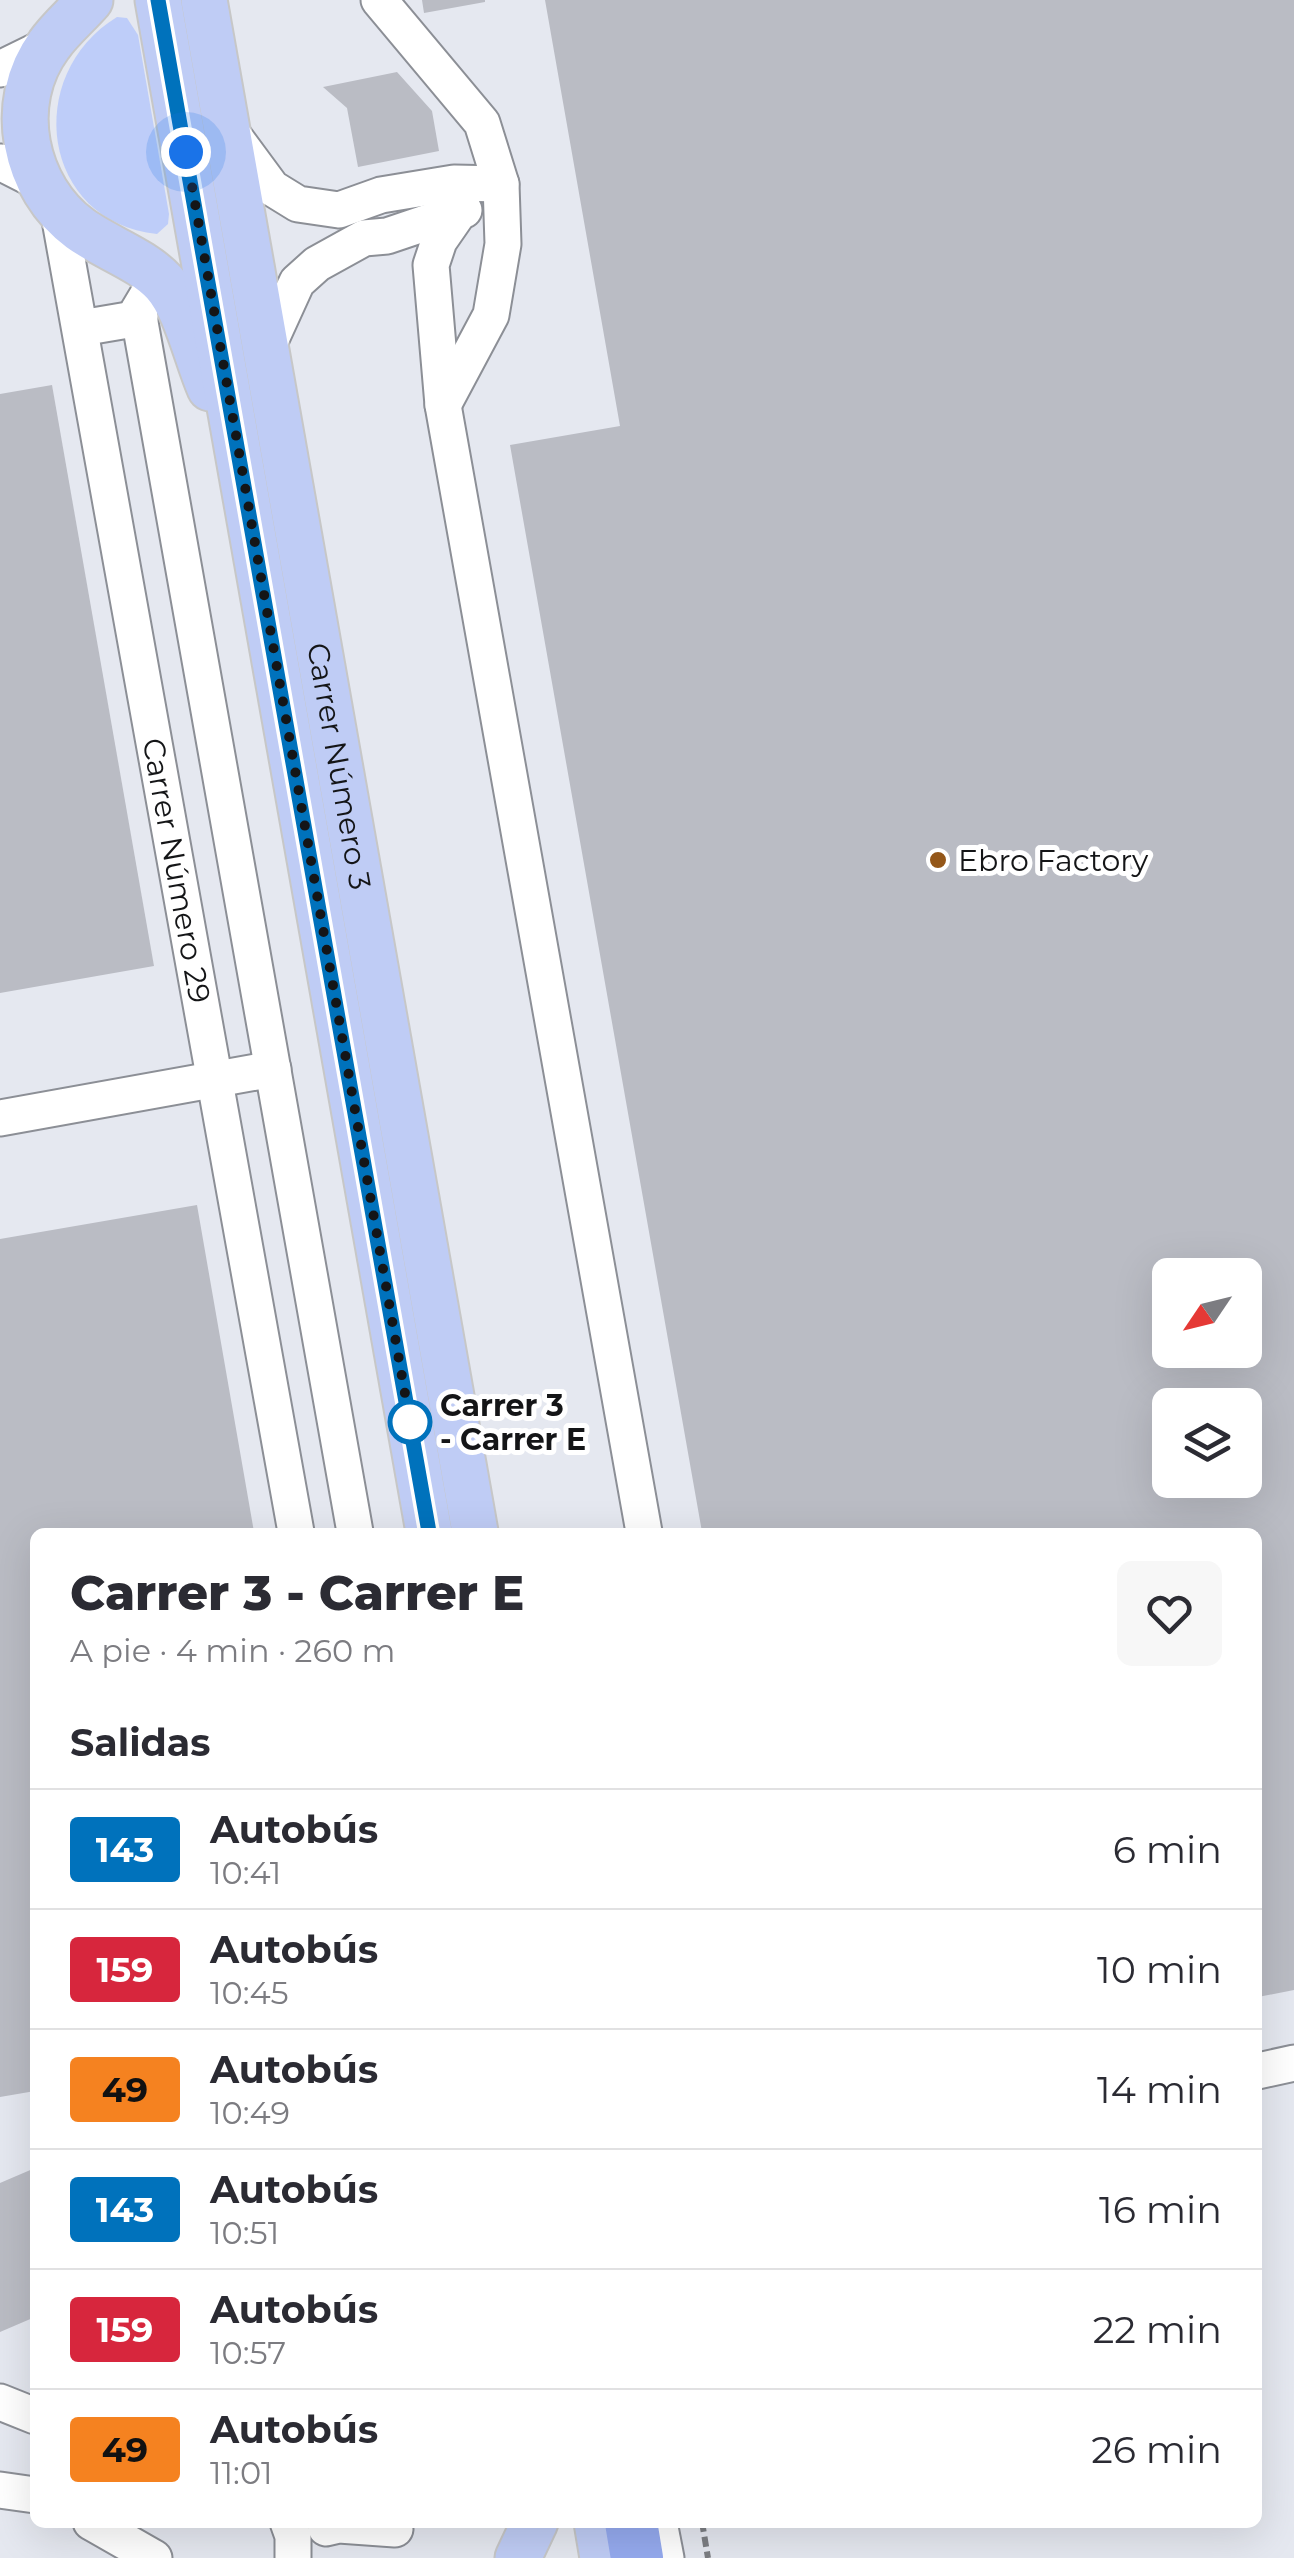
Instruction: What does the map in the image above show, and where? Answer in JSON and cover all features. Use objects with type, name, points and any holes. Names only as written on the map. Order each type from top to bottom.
[{"type":"highway","points":[[632,2528],[638,2558]]},
{"type":"main road","points":[[90,0],[49,45],[31,77],[26,104],[28,152],[49,196],[94,239],[149,271],[156,307],[241,455]]},
{"type":"main road","name":"Carrer Número 3","points":[[158,0],[428,1528]]},
{"type":"main road","name":"Carrer Número 3","points":[[204,0],[474,1528]]},
{"type":"main road","points":[[518,2558],[531,2528]]},
{"type":"main road","points":[[598,2528],[604,2558]]},
{"type":"street","points":[[379,0],[482,123],[502,184],[503,244],[491,315],[443,405]]},
{"type":"street","points":[[0,69],[49,45]]},
{"type":"street","points":[[227,127],[272,188],[298,204],[339,210],[381,195],[436,186],[502,184]]},
{"type":"street","points":[[0,162],[49,196]]},
{"type":"street","points":[[266,350],[298,282],[317,264],[364,238],[457,214],[502,184]]},
{"type":"street","name":"Carrer Número 29","points":[[49,196],[80,328],[295,1528]]},
{"type":"street","points":[[457,214],[439,241],[431,265],[443,405],[643,1528]]},
{"type":"street","points":[[80,328],[156,307]]},
{"type":"street","name":"Carrer Número 29","points":[[156,307],[273,1069],[354,1528]]},
{"type":"street","points":[[0,1118],[273,1069]]},
{"type":"street","points":[[1262,2069],[1294,2064]]},
{"type":"street","points":[[0,2402],[30,2414]]},
{"type":"street","points":[[102,2528],[154,2558]]},
{"type":"street","points":[[362,2558],[375,2541],[400,2528]]},
{"type":"street","points":[[660,2528],[666,2558]]},
{"type":"path","points":[[703,2528],[708,2558]]},
{"type":"shaded area","points":[[117,17],[127,18],[138,35],[169,214],[168,224],[157,234],[118,224],[88,203],[68,175],[58,143],[57,108],[67,74],[87,42]]},
{"type":"building","points":[[422,0],[485,0],[485,2],[424,13]]},
{"type":"building","name":"Ebro Factory","points":[[545,0],[1294,0],[1294,1990],[1262,1996],[1262,1528],[701,1528],[510,445],[620,426]]},
{"type":"building","points":[[397,72],[432,111],[439,151],[358,167],[347,108],[323,87]]},
{"type":"building","points":[[52,385],[154,966],[0,993],[0,394]]},
{"type":"building","points":[[197,1205],[253,1528],[30,1528],[30,2092],[0,2097],[0,1239]]},
{"type":"building","points":[[30,2170],[30,2319],[0,2332],[0,2183]]},
{"type":"bus line","name":"143","points":[[158,0],[288,716],[428,1528]]},
{"type":"place","name":"Ebro Factory","points":[[938,860]]},
{"type":"place","name":"Carrer 3 - Carrer E","points":[[410,1422]]},
{"type":"route","points":[[186,152],[410,1422]]}]
